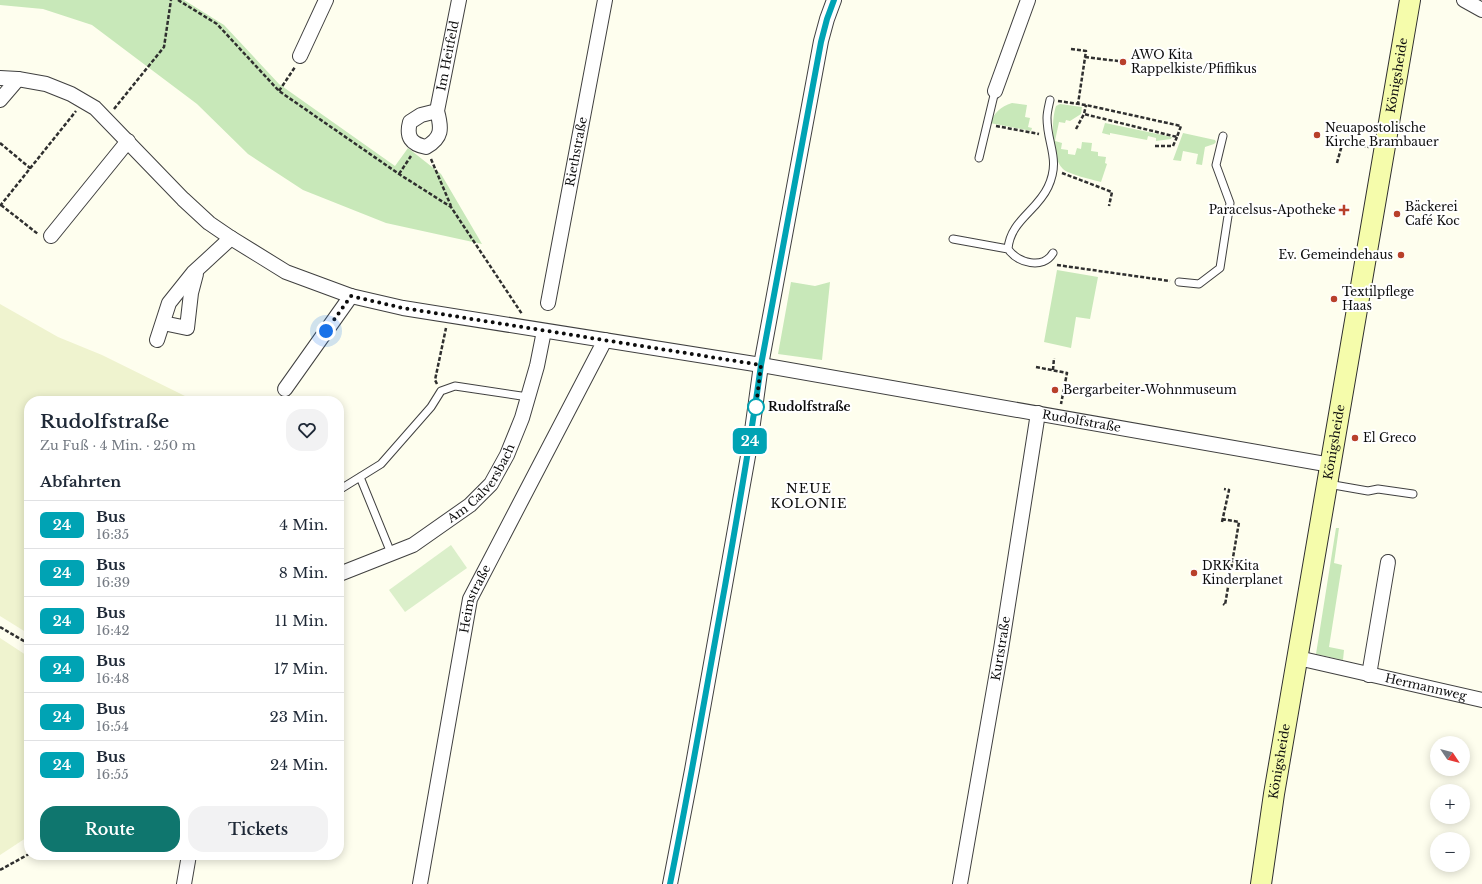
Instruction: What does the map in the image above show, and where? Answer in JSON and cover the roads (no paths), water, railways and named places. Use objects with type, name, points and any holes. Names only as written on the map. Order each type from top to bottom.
[{"type":"main road","name":"Königsheide","points":[[1261,884],[1266,845],[1410,0]]},
{"type":"street","points":[[300,56],[326,0]]},
{"type":"street","name":"Im Heitfeld","points":[[437,111],[421,115],[410,122],[408,131],[412,142],[422,146],[436,141],[440,132],[440,122],[437,111],[458,0]]},
{"type":"street","name":"Riethstraße","points":[[548,303],[605,0]]},
{"type":"street","points":[[670,884],[692,770],[748,452],[761,365],[821,42],[834,0]]},
{"type":"street","points":[[995,91],[1028,0]]},
{"type":"street","points":[[1464,0],[1482,10]]},
{"type":"street","points":[[0,78],[18,79],[46,84],[71,94],[95,108],[183,199],[209,223],[286,272],[351,296],[403,308],[761,365]]},
{"type":"street","points":[[0,100],[18,79]]},
{"type":"street","points":[[50,236],[128,141]]},
{"type":"street","points":[[156,340],[169,303],[198,268],[231,238]]},
{"type":"street","points":[[162,323],[187,328],[191,293],[198,268]]},
{"type":"street","points":[[284,389],[351,296]]},
{"type":"street","name":"Am Calversbach","points":[[344,572],[413,545],[470,505],[490,484],[506,455],[522,418],[537,366],[538,330]]},
{"type":"street","name":"Heimstraße","points":[[420,884],[470,599],[605,340]]},
{"type":"street","name":"Rudolfstraße","points":[[761,365],[1058,416],[1329,474]]},
{"type":"street","name":"Kurtstraße","points":[[960,884],[1001,649],[1038,413]]},
{"type":"street","name":"Hermannweg","points":[[1369,675],[1388,562]]},
{"type":"street","name":"Hermannweg","points":[[1298,658],[1482,700]]},
{"type":"street","points":[[184,884],[188,860]]},
{"type":"lane","points":[[979,158],[995,91]]},
{"type":"lane","points":[[1050,100],[1047,117],[1054,170],[1049,186],[1041,200],[1015,227],[1009,239],[1008,249],[1012,255],[1031,263],[1042,263],[1050,258],[1053,253]]},
{"type":"lane","points":[[1180,282],[1199,284],[1220,268],[1230,203],[1216,165],[1223,136]]},
{"type":"lane","points":[[953,239],[1008,249]]},
{"type":"lane","points":[[344,487],[381,464],[431,407],[441,391],[455,386],[528,397]]},
{"type":"lane","points":[[1329,474],[1368,491],[1378,489],[1413,494]]},
{"type":"lane","points":[[360,477],[391,553]]},
{"type":"place","name":"AWO Kita Rappelkiste/Pfiffikus","points":[[1123,62]]},
{"type":"place","name":"Neuapostolische Kirche Brambauer","points":[[1317,135]]},
{"type":"place","name":"Paracelsus-Apotheke","points":[[1344,210]]},
{"type":"place","name":"Bäckerei Café Koc","points":[[1397,214]]},
{"type":"place","name":"Ev. Gemeindehaus","points":[[1401,255]]},
{"type":"place","name":"Textilpflege Haas","points":[[1334,299]]},
{"type":"place","name":"Bergarbeiter-Wohnmuseum","points":[[1055,390]]},
{"type":"place","name":"Rudolfstraße","points":[[756,407]]},
{"type":"place","name":"El Greco","points":[[1355,438]]},
{"type":"place","name":"DRK Kita Kinderplanet","points":[[1194,573]]},
{"type":"district","name":"NEUE KOLONIE","points":[[809,496]]}]
